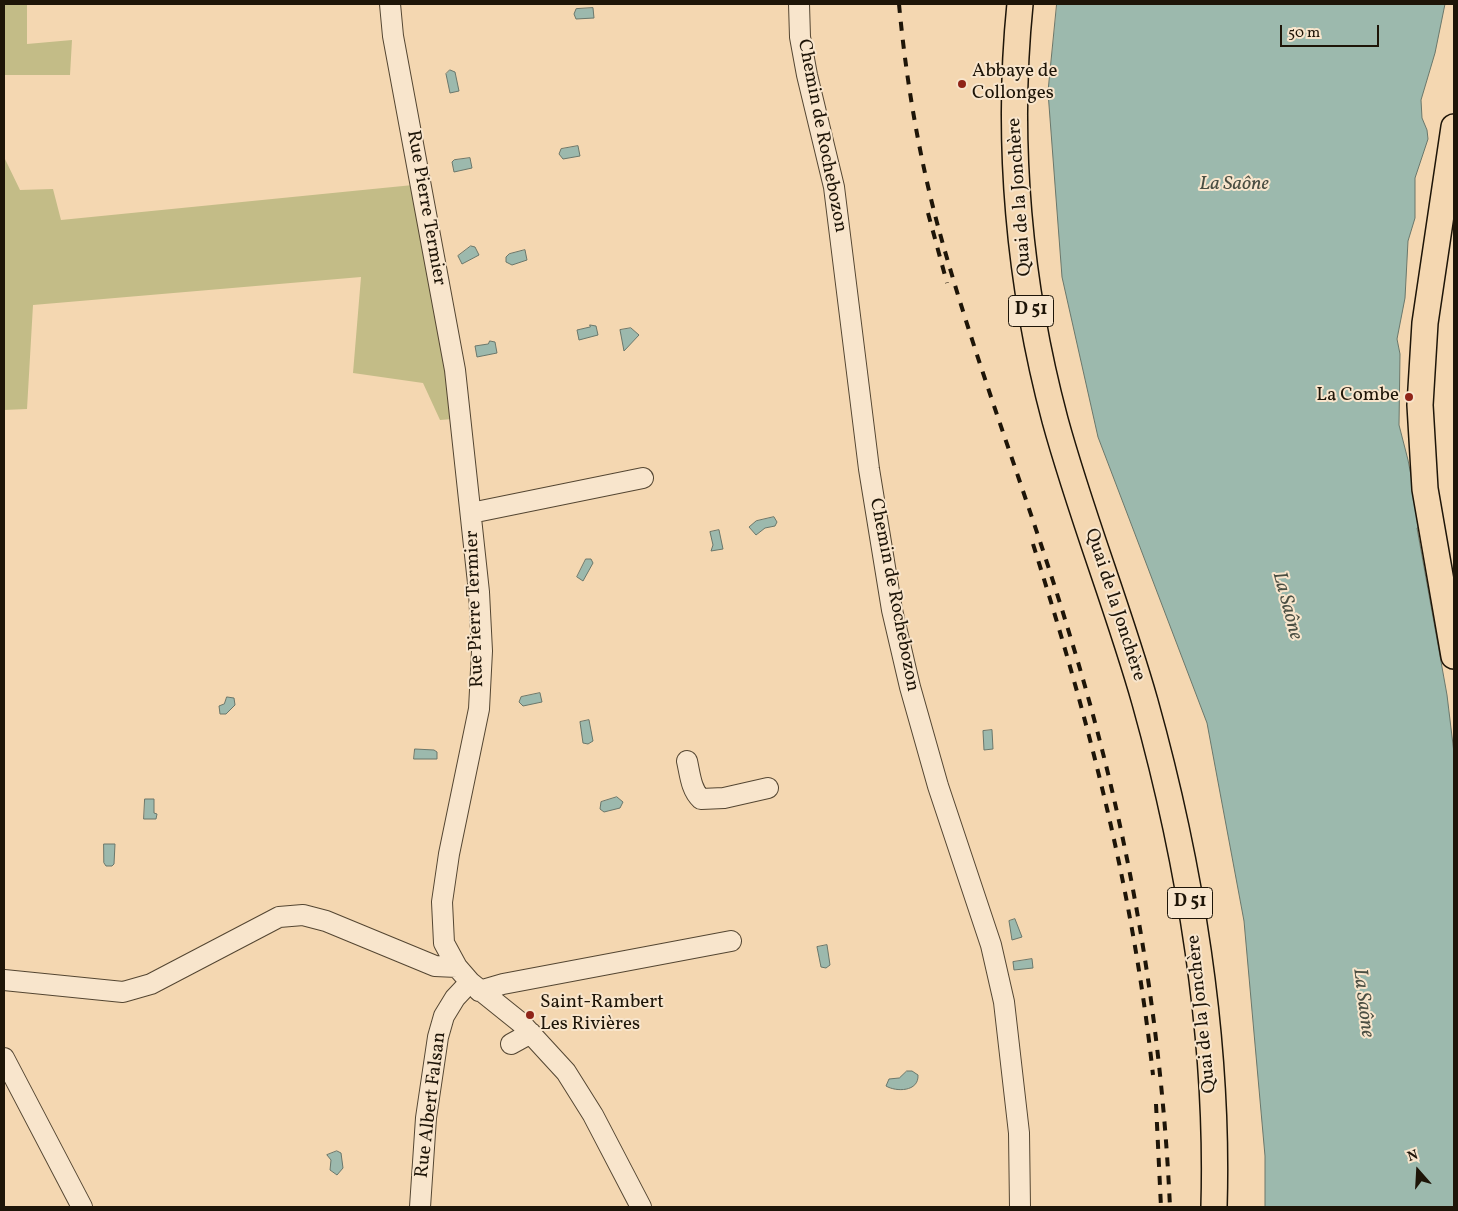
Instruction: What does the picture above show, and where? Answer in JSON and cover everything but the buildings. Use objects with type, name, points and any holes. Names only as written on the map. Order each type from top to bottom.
[{"type":"main road","name":"Quai de la Jonchère","points":[[1020,4],[1015,135],[1020,224],[1030,302],[1055,418],[1145,701],[1172,808],[1189,894],[1203,993],[1212,1093],[1214,1207]]},
{"type":"main road","points":[[1454,127],[1425,323],[1424,384],[1434,487],[1454,605]]},
{"type":"main road","points":[[1454,184],[1432,324],[1420,431],[1425,489],[1454,656]]},
{"type":"street","name":"Rue Pierre Termier","points":[[390,4],[395,45],[455,370],[471,513],[482,651],[479,709],[449,854],[442,902],[444,943],[457,967],[475,987],[531,1033],[566,1072],[593,1116],[641,1207]]},
{"type":"street","name":"Chemin de Rochebozon","points":[[799,4],[800,37],[834,187],[869,469],[892,610],[910,687],[938,786],[991,945],[1004,1002],[1019,1133],[1020,1207]]},
{"type":"street","points":[[471,513],[643,478]]},
{"type":"street","points":[[687,761],[695,794],[700,799],[724,798],[768,788]]},
{"type":"street","points":[[4,980],[123,992],[151,984],[279,918],[303,915],[326,921],[436,966],[457,967]]},
{"type":"street","points":[[475,987],[503,984],[731,941]]},
{"type":"street","name":"Rue Albert Falsan","points":[[420,1207],[426,1118],[438,1037],[444,1016],[456,998],[475,987]]},
{"type":"street","points":[[510,1044],[531,1033]]},
{"type":"street","points":[[4,1058],[82,1207]]},
{"type":"shaded area","points":[[4,4],[27,4],[27,44],[72,40],[70,75],[4,75]]},
{"type":"shaded area","points":[[4,157],[20,190],[53,189],[61,220],[413,185],[453,419],[440,420],[423,383],[353,373],[361,277],[33,305],[27,409],[4,410]]},
{"type":"water","name":"La Saône","points":[[1057,4],[1445,4],[1435,53],[1421,100],[1422,118],[1427,130],[1428,139],[1415,178],[1415,218],[1408,241],[1405,298],[1397,339],[1400,354],[1399,425],[1421,527],[1417,528],[1447,695],[1454,753],[1454,1207],[1265,1207],[1265,1156],[1244,921],[1207,723],[1098,437],[1062,277],[1048,92]]},
{"type":"water","points":[[593,8],[594,18],[576,19],[574,14],[576,9]]},
{"type":"water","points":[[450,70],[455,72],[459,91],[450,93],[446,74]]},
{"type":"water","points":[[578,146],[580,156],[563,159],[559,154],[561,149]]},
{"type":"water","points":[[470,158],[472,168],[454,172],[452,162],[454,160]]},
{"type":"water","points":[[471,246],[475,247],[479,255],[462,264],[458,256]]},
{"type":"water","points":[[525,250],[527,260],[512,265],[506,262],[506,257],[509,254]]},
{"type":"water","points":[[590,325],[596,326],[598,335],[579,340],[577,330],[590,327]]},
{"type":"water","points":[[631,328],[639,335],[624,351],[620,330]]},
{"type":"water","points":[[490,341],[495,342],[497,353],[477,357],[475,346],[488,344]]},
{"type":"water","points":[[774,517],[777,522],[775,526],[765,528],[756,535],[749,527],[756,521]]},
{"type":"water","points":[[719,530],[723,549],[711,551],[713,545],[710,532]]},
{"type":"water","points":[[586,559],[591,559],[593,563],[583,581],[577,577]]},
{"type":"water","points":[[540,693],[542,702],[523,706],[519,702],[521,697]]},
{"type":"water","points":[[227,697],[234,698],[235,705],[226,714],[220,714],[219,706],[224,704]]},
{"type":"water","points":[[589,720],[593,741],[588,744],[583,743],[580,722]]},
{"type":"water","points":[[992,730],[993,749],[984,750],[983,731]]},
{"type":"water","points":[[415,749],[434,750],[437,752],[437,759],[414,759]]},
{"type":"water","points":[[617,797],[623,802],[620,808],[604,812],[600,809],[601,802]]},
{"type":"water","points":[[145,799],[154,799],[156,819],[144,819]]},
{"type":"water","points":[[104,844],[115,844],[114,864],[112,866],[106,866],[104,863]]},
{"type":"water","points":[[1015,919],[1022,937],[1012,940],[1009,921]]},
{"type":"water","points":[[827,945],[830,965],[826,968],[821,967],[817,947]]},
{"type":"water","points":[[1032,959],[1033,968],[1014,970],[1013,962]]},
{"type":"water","points":[[907,1071],[912,1071],[918,1075],[915,1085],[911,1088],[901,1090],[886,1086],[889,1079],[899,1078]]},
{"type":"water","points":[[337,1151],[341,1153],[343,1168],[337,1175],[330,1170],[331,1160],[327,1155]]},
{"type":"railway","points":[[899,4],[914,118],[939,230],[970,333],[1071,639],[1091,709],[1125,849],[1150,991],[1166,1135],[1170,1207]]},
{"type":"railway","points":[[928,213],[947,283]]},
{"type":"railway","points":[[1033,544],[1073,676],[1121,872],[1134,939],[1153,1075]]},
{"type":"railway","points":[[1156,1104],[1161,1207]]},
{"type":"place","name":"Abbaye de Collonges","points":[[962,84]]},
{"type":"place","name":"La Combe","points":[[1409,397]]},
{"type":"place","name":"Saint-Rambert Les Rivières","points":[[530,1015]]}]
